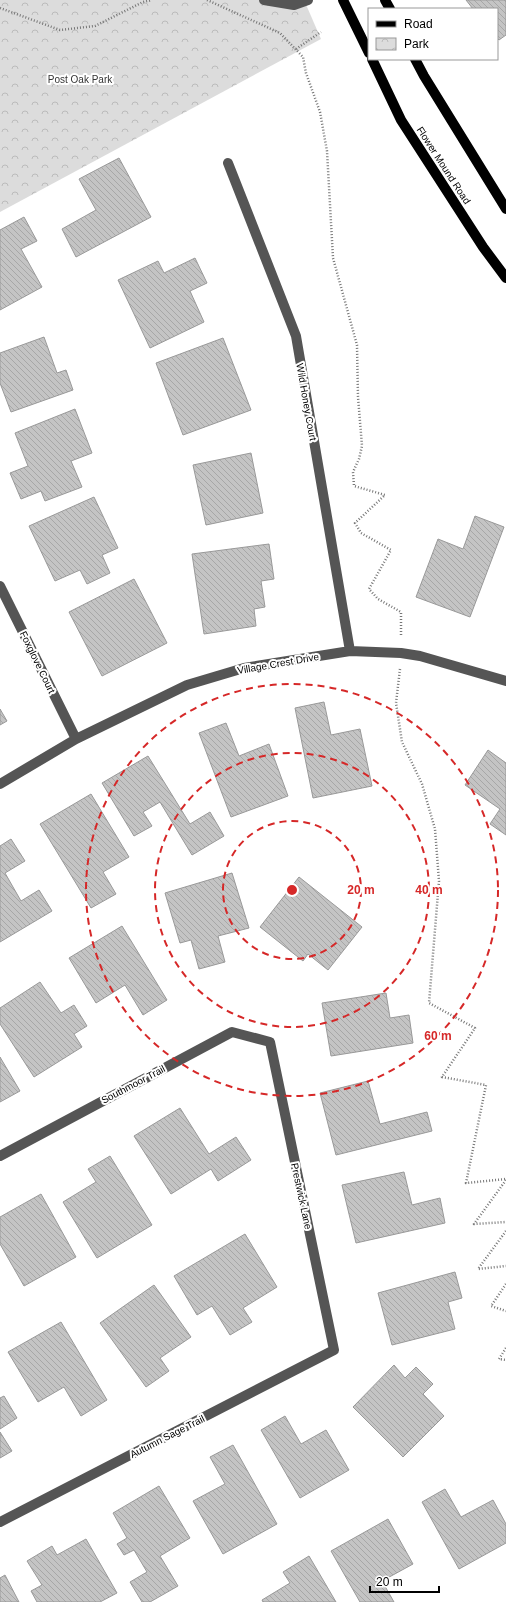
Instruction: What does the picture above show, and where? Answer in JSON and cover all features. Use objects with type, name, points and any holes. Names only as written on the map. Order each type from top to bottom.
[{"type":"main road","points":[[343,0],[368,51]]},
{"type":"main road","name":"Flower Mound Road","points":[[372,60],[401,120],[482,247],[506,278]]},
{"type":"main road","points":[[416,60],[506,209]]},
{"type":"street","points":[[264,0],[294,5],[308,0]]},
{"type":"street","name":"Wild Honey Court","points":[[228,163],[296,336],[350,651]]},
{"type":"street","name":"Foxglove Court","points":[[0,586],[76,739]]},
{"type":"street","name":"Village Crest Drive","points":[[0,784],[76,739],[187,685],[244,668],[350,651],[401,653],[420,656],[506,681]]},
{"type":"street","name":"Southmoor Trail","points":[[0,1156],[232,1032],[270,1042]]},
{"type":"street","name":"Prestwick Lane","points":[[270,1042],[334,1350]]},
{"type":"street","name":"Autumn Sage Trail","points":[[0,1522],[334,1350]]},
{"type":"path","points":[[0,8],[60,30],[95,26],[142,2],[152,0]]},
{"type":"path","points":[[207,0],[280,33],[303,56],[306,73],[320,112],[327,151],[333,258],[357,345],[358,397],[362,446],[359,459],[353,472],[354,486],[385,495],[355,523],[361,533],[391,550],[369,589],[378,600],[401,612],[401,653],[396,703],[402,742],[422,784],[435,829],[439,881],[429,1003],[475,1028],[442,1078],[486,1085],[466,1183],[506,1179]]},
{"type":"path","points":[[296,49],[321,32]]},
{"type":"path","points":[[506,1179],[474,1224],[506,1222]]},
{"type":"path","points":[[506,1231],[478,1269],[506,1266]]},
{"type":"path","points":[[506,1284],[491,1306],[506,1311]]},
{"type":"path","points":[[506,1348],[499,1359],[506,1360]]},
{"type":"green space","name":"Post Oak Park","points":[[0,0],[304,0],[321,39],[0,212]]},
{"type":"building","points":[[466,0],[506,0],[506,35],[499,40],[498,39],[498,8],[472,8]]},
{"type":"building","points":[[119,158],[151,217],[76,257],[62,229],[96,210],[79,179]]},
{"type":"building","points":[[24,217],[37,241],[21,249],[42,287],[0,310],[0,230]]},
{"type":"building","points":[[195,258],[207,283],[190,291],[204,322],[150,348],[118,280],[158,261],[164,273]]},
{"type":"building","points":[[44,337],[57,373],[66,370],[73,390],[11,412],[0,383],[0,353]]},
{"type":"building","points":[[223,338],[251,410],[183,435],[156,363]]},
{"type":"building","points":[[75,409],[92,453],[71,461],[82,487],[45,501],[41,491],[21,499],[10,473],[28,466],[15,433]]},
{"type":"building","points":[[251,453],[263,513],[206,525],[193,465]]},
{"type":"building","points":[[94,497],[118,548],[102,555],[110,573],[87,584],[80,570],[55,581],[29,526]]},
{"type":"building","points":[[475,516],[504,527],[470,617],[416,597],[438,539],[463,549]]},
{"type":"building","points":[[269,544],[274,579],[261,581],[265,607],[254,609],[256,626],[204,634],[192,554]]},
{"type":"building","points":[[134,579],[167,643],[102,676],[69,612]]},
{"type":"building","points":[[324,702],[331,735],[360,729],[372,786],[313,798],[295,708]]},
{"type":"building","points":[[0,709],[7,721],[0,725]]},
{"type":"building","points":[[226,723],[239,756],[269,744],[288,796],[231,817],[199,733]]},
{"type":"building","points":[[488,750],[506,763],[506,835],[490,824],[500,809],[465,785]]},
{"type":"building","points":[[148,756],[190,824],[210,812],[224,836],[192,855],[160,802],[143,812],[152,826],[134,836],[102,783]]},
{"type":"building","points":[[91,794],[129,857],[103,872],[116,894],[91,908],[40,824]]},
{"type":"building","points":[[11,839],[25,861],[5,873],[21,901],[39,890],[52,911],[0,942],[0,846]]},
{"type":"building","points":[[232,873],[249,928],[218,936],[225,962],[199,969],[191,940],[180,943],[165,893]]},
{"type":"building","points":[[299,877],[362,927],[328,970],[308,954],[303,961],[260,927]]},
{"type":"building","points":[[122,926],[167,1000],[143,1015],[125,985],[96,1003],[69,958]]},
{"type":"building","points":[[40,982],[61,1013],[74,1005],[87,1026],[74,1034],[82,1047],[34,1077],[0,1024],[0,1008]]},
{"type":"building","points":[[386,993],[390,1018],[409,1015],[413,1043],[331,1056],[322,1003]]},
{"type":"building","points":[[0,1057],[20,1091],[0,1102]]},
{"type":"building","points":[[368,1081],[380,1124],[427,1112],[432,1131],[336,1155],[320,1093]]},
{"type":"building","points":[[180,1108],[209,1154],[236,1137],[251,1160],[218,1181],[211,1169],[171,1194],[134,1136]]},
{"type":"building","points":[[110,1156],[152,1225],[97,1258],[63,1202],[96,1182],[88,1169]]},
{"type":"building","points":[[404,1172],[412,1205],[440,1198],[445,1223],[356,1243],[342,1185]]},
{"type":"building","points":[[41,1194],[76,1257],[24,1286],[0,1244],[0,1217]]},
{"type":"building","points":[[245,1234],[277,1287],[243,1308],[252,1322],[230,1335],[212,1306],[197,1315],[174,1276]]},
{"type":"building","points":[[455,1272],[462,1298],[448,1302],[455,1329],[392,1345],[378,1293]]},
{"type":"building","points":[[154,1285],[191,1337],[160,1358],[169,1371],[146,1387],[100,1323]]},
{"type":"building","points":[[61,1322],[107,1400],[81,1416],[64,1387],[38,1402],[8,1352]]},
{"type":"building","points":[[394,1365],[405,1378],[416,1367],[433,1384],[423,1394],[444,1416],[403,1457],[353,1407]]},
{"type":"building","points":[[4,1396],[17,1418],[0,1429],[0,1398]]},
{"type":"building","points":[[285,1416],[301,1444],[326,1430],[349,1470],[300,1498],[261,1430]]},
{"type":"building","points":[[0,1432],[12,1451],[0,1458]]},
{"type":"building","points":[[233,1445],[277,1524],[223,1554],[193,1501],[225,1484],[210,1457]]},
{"type":"building","points":[[159,1486],[190,1538],[160,1556],[178,1586],[150,1602],[142,1602],[130,1582],[147,1572],[134,1550],[124,1555],[117,1544],[127,1538],[113,1513]]},
{"type":"building","points":[[445,1489],[461,1517],[493,1500],[506,1524],[506,1543],[459,1569],[422,1502]]},
{"type":"building","points":[[388,1519],[413,1564],[382,1581],[394,1602],[360,1602],[331,1551]]},
{"type":"building","points":[[86,1539],[117,1593],[100,1602],[37,1602],[31,1591],[42,1585],[27,1561],[52,1546],[57,1555]]},
{"type":"building","points":[[309,1556],[336,1602],[263,1602],[262,1600],[290,1583],[283,1572]]},
{"type":"building","points":[[5,1575],[19,1602],[0,1602],[0,1578]]}]
